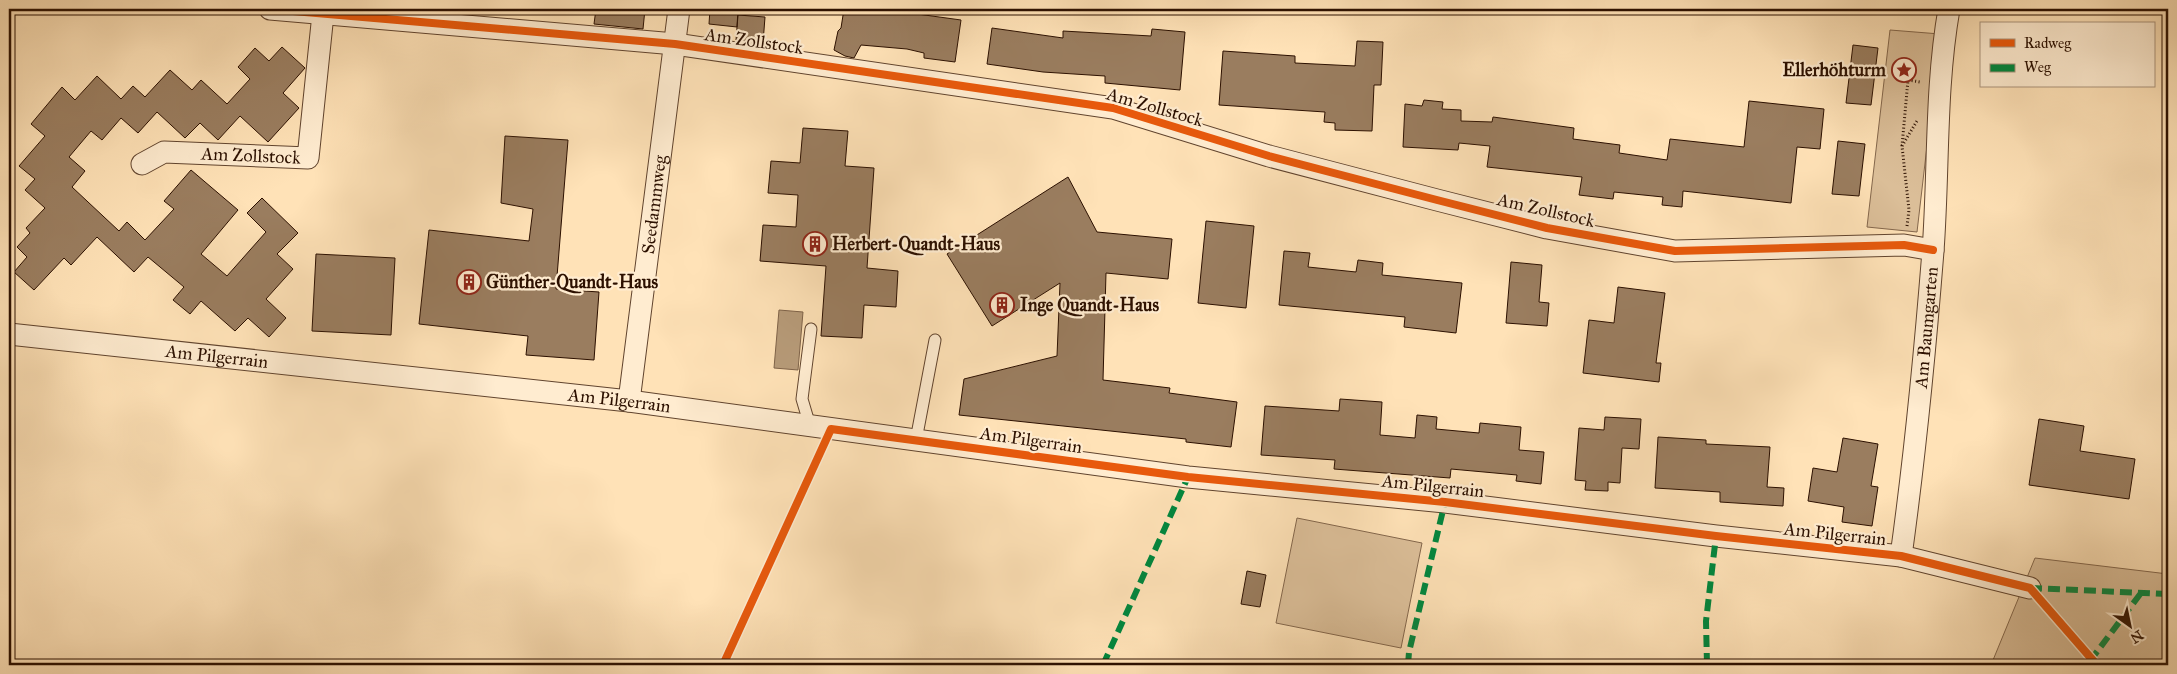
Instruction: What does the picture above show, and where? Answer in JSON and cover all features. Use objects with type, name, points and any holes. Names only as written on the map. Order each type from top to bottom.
[{"type":"street","name":"Am Zollstock","points":[[270,9],[675,44],[1113,108],[1269,156],[1547,228],[1675,251],[1904,245],[1933,250]]},
{"type":"street","name":"Seedammweg","points":[[629,401],[679,9]]},
{"type":"street","name":"Am Baumgarten","points":[[1901,556],[1909,500],[1933,250],[1940,84],[1949,9]]},
{"type":"street","name":"Am Zollstock","points":[[142,164],[164,152],[308,158],[323,14]]},
{"type":"street","name":"Am Pilgerrain","points":[[9,334],[629,401],[1188,477],[1445,502],[1707,535],[1901,556],[2030,588]]},
{"type":"lane","points":[[810,426],[802,399],[811,329]]},
{"type":"lane","points":[[916,440],[935,340]]},
{"type":"path","points":[[1904,245],[1909,210],[1902,146],[1908,80]]},
{"type":"shaded area","points":[[1890,30],[1940,34],[1917,232],[1867,227]]},
{"type":"shaded area","points":[[779,310],[803,312],[798,370],[774,368]]},
{"type":"shaded area","points":[[1297,518],[1422,543],[1401,648],[1276,623]]},
{"type":"shaded area","points":[[2035,558],[2168,574],[2168,665],[1991,665]]},
{"type":"building","points":[[596,9],[645,9],[643,29],[594,24]]},
{"type":"building","points":[[710,9],[738,9],[737,27],[709,24]]},
{"type":"building","points":[[844,9],[881,9],[961,20],[955,62],[924,58],[924,53],[907,49],[861,45],[854,58],[845,56],[834,50],[838,31],[841,28]]},
{"type":"building","points":[[738,15],[765,17],[763,43],[736,40]]},
{"type":"building","points":[[992,28],[1063,38],[1063,31],[1151,36],[1152,29],[1185,32],[1180,90],[1105,83],[1105,76],[1043,72],[987,64]]},
{"type":"building","points":[[1357,41],[1383,42],[1381,85],[1374,85],[1372,131],[1335,130],[1335,123],[1324,122],[1325,112],[1219,105],[1223,51],[1295,56],[1295,63],[1355,66]]},
{"type":"building","points":[[1853,45],[1878,48],[1871,105],[1846,103]]},
{"type":"building","points":[[282,47],[305,68],[283,93],[299,108],[268,142],[240,116],[218,140],[200,123],[185,138],[157,112],[138,133],[121,118],[102,140],[91,131],[69,157],[85,171],[72,187],[119,231],[127,222],[145,240],[174,209],[164,201],[191,170],[238,210],[201,254],[227,276],[266,232],[247,213],[262,198],[298,233],[277,254],[293,269],[266,299],[286,318],[269,337],[248,318],[235,331],[201,301],[190,314],[173,300],[184,287],[148,257],[134,272],[97,237],[71,265],[64,258],[34,290],[14,272],[27,257],[17,247],[30,233],[26,228],[45,208],[25,190],[35,179],[19,166],[45,136],[31,124],[62,87],[75,100],[97,76],[121,99],[133,86],[145,97],[170,70],[192,90],[201,80],[227,104],[250,79],[238,67],[255,48],[269,61]]},
{"type":"building","points":[[1424,100],[1443,102],[1442,109],[1461,110],[1461,121],[1492,122],[1493,117],[1574,128],[1573,139],[1620,145],[1619,153],[1667,160],[1670,139],[1744,147],[1749,101],[1824,109],[1820,149],[1797,147],[1791,203],[1683,191],[1682,207],[1662,205],[1663,197],[1614,192],[1613,199],[1579,195],[1582,177],[1487,167],[1490,146],[1459,143],[1458,150],[1403,147],[1405,104],[1422,106]]},
{"type":"building","name":"Herbert-Quandt-Haus","points":[[803,128],[848,131],[845,166],[874,168],[867,268],[898,271],[896,307],[864,305],[862,338],[821,336],[826,266],[760,261],[763,225],[796,227],[798,195],[768,193],[771,161],[800,163]]},
{"type":"building","points":[[505,136],[568,140],[556,289],[599,292],[594,360],[526,355],[528,336],[419,324],[429,230],[529,241],[533,209],[501,203]]},
{"type":"building","points":[[1838,141],[1865,144],[1859,196],[1832,194]]},
{"type":"building","name":"Inge Quandt-Haus","points":[[1068,177],[1097,232],[1172,239],[1168,279],[1106,273],[1103,380],[1170,388],[1169,393],[1237,402],[1231,447],[1186,442],[1186,439],[959,415],[964,379],[1057,356],[1060,283],[992,326],[947,254]]},
{"type":"building","points":[[1206,221],[1254,226],[1246,308],[1198,303]]},
{"type":"building","points":[[1284,251],[1310,253],[1308,267],[1356,272],[1358,260],[1383,263],[1382,275],[1462,283],[1456,333],[1404,327],[1405,317],[1279,305]]},
{"type":"building","points":[[316,254],[395,258],[391,335],[312,331]]},
{"type":"building","points":[[1511,262],[1542,265],[1539,302],[1549,303],[1547,326],[1506,323]]},
{"type":"building","points":[[1618,287],[1665,293],[1656,363],[1661,363],[1659,382],[1583,373],[1589,320],[1614,323]]},
{"type":"building","points":[[1340,399],[1382,402],[1380,435],[1415,438],[1417,415],[1437,417],[1436,429],[1479,433],[1480,423],[1521,427],[1519,450],[1544,452],[1541,484],[1516,481],[1517,475],[1451,469],[1450,478],[1334,469],[1335,460],[1261,455],[1265,406],[1339,411]]},
{"type":"building","points":[[1605,417],[1641,419],[1639,449],[1622,448],[1620,483],[1608,482],[1608,491],[1585,490],[1586,481],[1575,480],[1579,428],[1604,430]]},
{"type":"building","points":[[2039,419],[2084,426],[2080,451],[2135,459],[2129,499],[2029,485]]},
{"type":"building","points":[[1658,437],[1706,440],[1706,444],[1770,447],[1767,487],[1784,488],[1783,506],[1720,502],[1720,492],[1655,488]]},
{"type":"building","points":[[1843,438],[1878,444],[1871,486],[1878,487],[1872,526],[1842,522],[1844,507],[1808,501],[1813,468],[1837,472]]},
{"type":"building","points":[[1247,571],[1266,575],[1260,607],[1241,604]]},
{"type":"marked path","points":[[1103,665],[1188,477]]},
{"type":"marked path","points":[[1408,665],[1409,652],[1445,502]]},
{"type":"marked path","points":[[1707,665],[1706,621],[1716,536]]},
{"type":"marked path","points":[[2030,588],[2168,594]]},
{"type":"marked path","points":[[2090,661],[2141,593]]},
{"type":"cycle path","points":[[270,9],[675,44],[1113,108],[1269,156],[1547,228],[1675,251],[1904,245],[1933,250]]},
{"type":"cycle path","points":[[723,665],[831,429],[1188,477],[1445,502],[1716,536],[1901,556],[2030,588],[2097,665]]},
{"type":"place","name":"Ellerhöhturm","points":[[1904,70]]},
{"type":"place","name":"Herbert-Quandt-Haus","points":[[815,244]]},
{"type":"place","name":"Günther-Quandt-Haus","points":[[469,282]]},
{"type":"place","name":"Inge Quandt-Haus","points":[[1002,305]]}]
